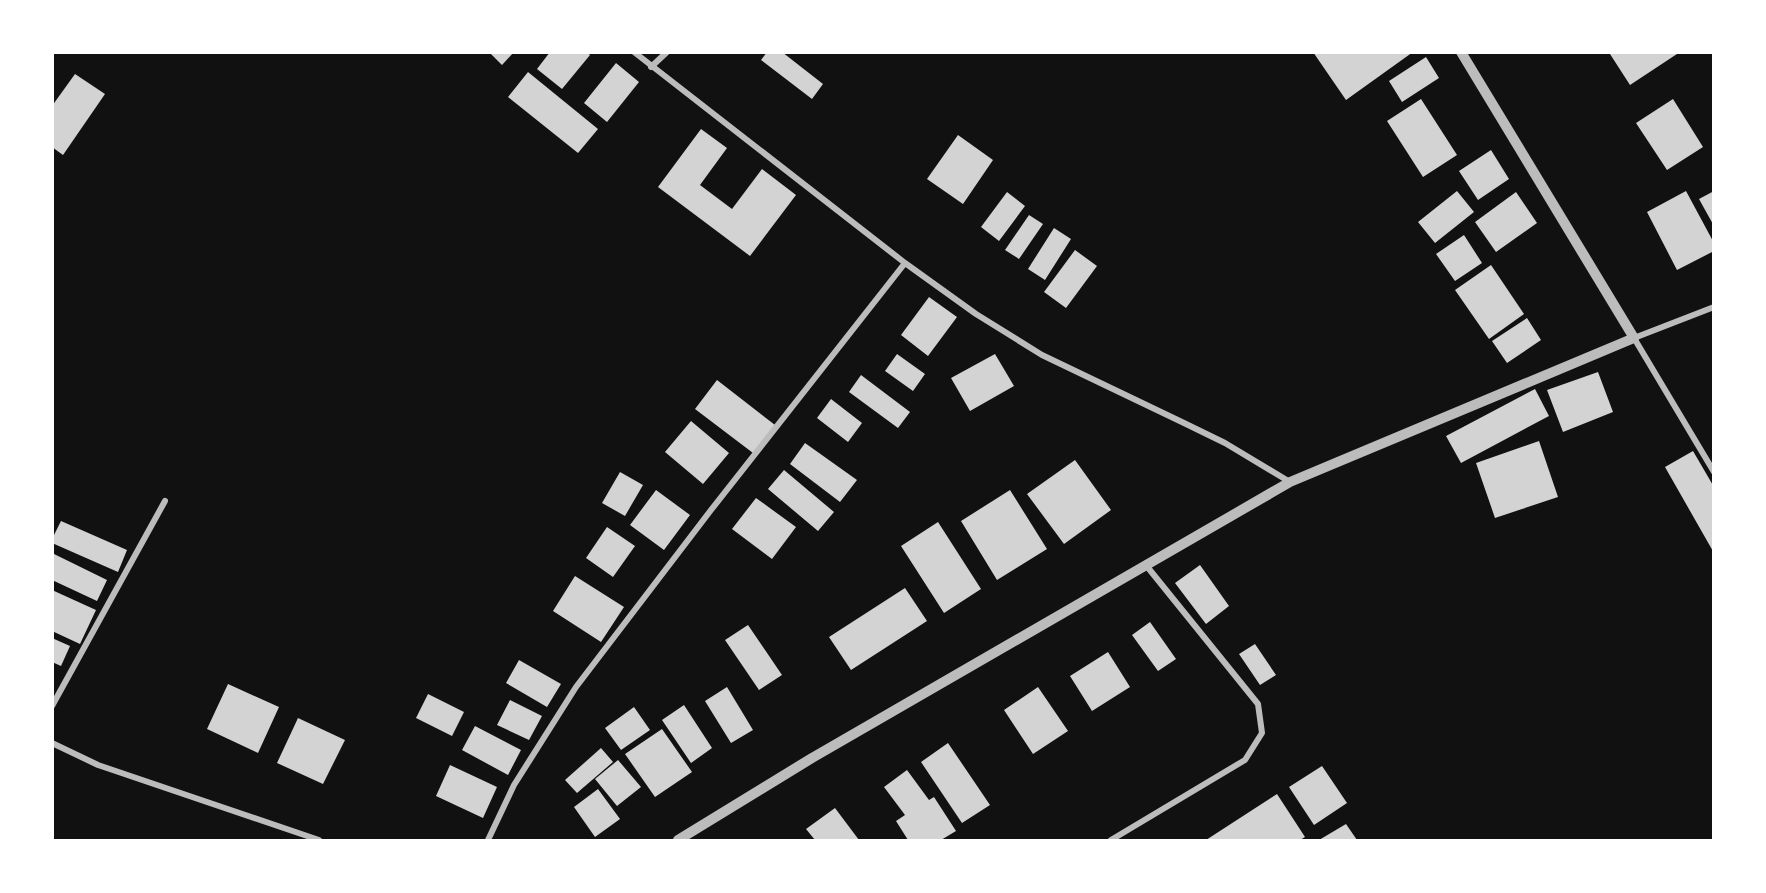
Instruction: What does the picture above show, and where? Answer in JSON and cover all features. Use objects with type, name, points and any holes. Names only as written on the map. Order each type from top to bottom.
[{"type":"street","points":[[634,52],[905,263],[976,314],[1042,355],[1184,423],[1290,482]]},
{"type":"street","points":[[651,67],[667,52]]},
{"type":"street","points":[[1461,52],[1713,472]]},
{"type":"street","points":[[488,840],[514,785],[576,687],[711,510],[905,263]]},
{"type":"street","points":[[678,840],[812,758],[1290,482],[1713,307]]},
{"type":"street","points":[[52,706],[165,501]]},
{"type":"street","points":[[1111,840],[1245,760],[1262,734],[1258,704],[1145,564]]},
{"type":"street","points":[[52,743],[98,765],[319,840]]},
{"type":"building","points":[[489,52],[514,52],[502,65]]},
{"type":"building","points":[[550,52],[587,52],[590,55],[562,89],[537,69]]},
{"type":"building","points":[[767,52],[782,52],[823,84],[812,99],[761,60]]},
{"type":"building","points":[[1313,52],[1413,52],[1346,100]]},
{"type":"building","points":[[1613,52],[1680,52],[1630,85],[1610,54]]},
{"type":"building","points":[[1426,57],[1439,78],[1402,102],[1389,81]]},
{"type":"building","points":[[616,63],[639,82],[607,122],[584,103]]},
{"type":"building","points":[[528,72],[598,129],[578,153],[508,97]]},
{"type":"building","points":[[75,74],[105,94],[63,155],[52,147],[52,106]]},
{"type":"building","points":[[1421,99],[1457,155],[1423,177],[1387,121]]},
{"type":"building","points":[[1673,99],[1703,147],[1667,170],[1636,123]]},
{"type":"building","points":[[701,129],[727,148],[700,185],[732,209],[762,169],[796,195],[750,256],[658,187]]},
{"type":"building","points":[[958,135],[993,160],[963,204],[927,179]]},
{"type":"building","points":[[1491,150],[1509,179],[1478,200],[1459,171]]},
{"type":"building","points":[[1457,191],[1474,212],[1435,243],[1418,222]]},
{"type":"building","points":[[1686,191],[1714,243],[1714,251],[1677,270],[1647,212]]},
{"type":"building","points":[[1714,191],[1714,226],[1699,199]]},
{"type":"building","points":[[1007,192],[1025,206],[999,241],[981,227]]},
{"type":"building","points":[[1516,192],[1537,223],[1496,252],[1475,222]]},
{"type":"building","points":[[1029,215],[1043,224],[1019,259],[1005,250]]},
{"type":"building","points":[[1054,228],[1071,239],[1045,280],[1028,269]]},
{"type":"building","points":[[1464,235],[1482,263],[1455,281],[1436,254]]},
{"type":"building","points":[[1075,250],[1097,266],[1066,308],[1044,292]]},
{"type":"building","points":[[1491,265],[1524,314],[1489,339],[1455,290]]},
{"type":"building","points":[[929,297],[957,317],[928,356],[901,335]]},
{"type":"building","points":[[1527,318],[1541,340],[1507,363],[1492,341]]},
{"type":"building","points":[[897,354],[925,374],[913,391],[885,371]]},
{"type":"building","points":[[995,354],[1014,386],[970,411],[951,378]]},
{"type":"building","points":[[1598,372],[1613,412],[1563,432],[1547,390]]},
{"type":"building","points":[[861,375],[910,412],[898,428],[849,392]]},
{"type":"building","points":[[717,380],[775,425],[753,453],[695,409]]},
{"type":"building","points":[[1535,389],[1549,416],[1461,463],[1446,436]]},
{"type":"building","points":[[831,399],[862,423],[848,442],[817,418]]},
{"type":"building","points":[[691,421],[729,453],[703,484],[665,452]]},
{"type":"building","points":[[1539,441],[1558,497],[1495,518],[1476,463]]},
{"type":"building","points":[[805,443],[857,480],[840,502],[790,464]]},
{"type":"building","points":[[1693,451],[1714,487],[1714,553],[1665,467]]},
{"type":"building","points":[[1075,460],[1111,510],[1064,544],[1027,494]]},
{"type":"building","points":[[784,470],[834,512],[818,531],[768,489]]},
{"type":"building","points":[[620,472],[643,485],[625,516],[602,503]]},
{"type":"building","points":[[656,490],[690,515],[664,550],[630,525]]},
{"type":"building","points":[[1010,490],[1047,549],[997,580],[961,521]]},
{"type":"building","points":[[756,498],[796,527],[772,559],[732,529]]},
{"type":"building","points":[[61,521],[127,550],[118,572],[52,543]]},
{"type":"building","points":[[938,522],[981,589],[944,613],[901,546]]},
{"type":"building","points":[[607,527],[635,546],[613,577],[586,558]]},
{"type":"building","points":[[52,553],[107,580],[97,601],[52,580]]},
{"type":"building","points":[[1200,565],[1229,606],[1206,624],[1175,583]]},
{"type":"building","points":[[575,576],[624,607],[601,642],[553,611]]},
{"type":"building","points":[[905,588],[927,621],[851,670],[829,637]]},
{"type":"building","points":[[52,590],[96,610],[80,644],[52,631]]},
{"type":"building","points":[[1150,622],[1176,659],[1158,671],[1132,635]]},
{"type":"building","points":[[748,625],[782,675],[759,690],[725,640]]},
{"type":"building","points":[[52,638],[70,646],[61,666],[52,662]]},
{"type":"building","points":[[1255,644],[1276,675],[1260,685],[1239,654]]},
{"type":"building","points":[[1108,652],[1130,687],[1092,711],[1070,676]]},
{"type":"building","points":[[519,660],[561,684],[547,707],[506,683]]},
{"type":"building","points":[[228,684],[279,707],[258,753],[207,729]]},
{"type":"building","points":[[727,687],[753,730],[731,743],[705,701]]},
{"type":"building","points":[[1038,687],[1068,731],[1033,754],[1004,710]]},
{"type":"building","points":[[428,694],[464,712],[452,736],[416,718]]},
{"type":"building","points":[[510,700],[542,716],[529,740],[497,725]]},
{"type":"building","points":[[684,705],[712,748],[691,763],[662,720]]},
{"type":"building","points":[[634,707],[650,730],[621,750],[605,728]]},
{"type":"building","points":[[298,718],[345,740],[323,784],[277,763]]},
{"type":"building","points":[[475,726],[521,750],[508,775],[462,750]]},
{"type":"building","points":[[662,729],[692,772],[655,797],[625,754]]},
{"type":"building","points":[[948,743],[990,805],[962,823],[921,762]]},
{"type":"building","points":[[601,748],[613,762],[577,793],[565,780]]},
{"type":"building","points":[[618,760],[641,787],[617,806],[595,779]]},
{"type":"building","points":[[450,765],[497,787],[483,818],[436,796]]},
{"type":"building","points":[[1322,766],[1347,803],[1314,825],[1289,787]]},
{"type":"building","points":[[907,770],[929,800],[934,797],[956,831],[941,840],[908,840],[896,821],[905,815],[884,787]]},
{"type":"building","points":[[598,789],[620,819],[595,837],[574,807]]},
{"type":"building","points":[[1277,794],[1305,837],[1300,840],[1206,840]]},
{"type":"building","points":[[835,808],[859,840],[815,840],[806,829]]},
{"type":"building","points":[[1346,824],[1357,840],[1319,840]]}]
